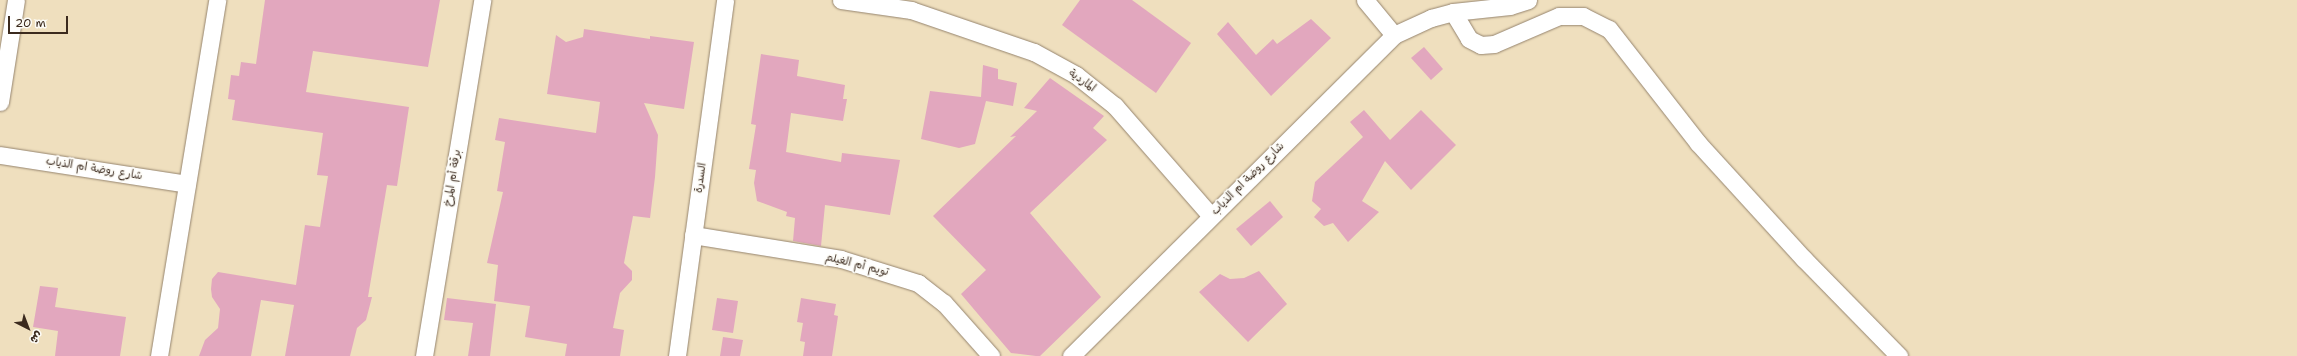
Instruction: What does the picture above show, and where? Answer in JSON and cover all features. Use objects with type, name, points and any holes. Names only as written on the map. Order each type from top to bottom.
[{"type":"street","points":[[0,102],[16,0]]},
{"type":"street","points":[[159,356],[216,0]]},
{"type":"street","name":"برقة أم المرخ","points":[[424,356],[482,0]]},
{"type":"street","name":"السدرة","points":[[677,356],[725,0]]},
{"type":"street","name":"الماردية","points":[[841,0],[912,5],[1034,52],[1076,75],[1115,106],[1211,216]]},
{"type":"street","points":[[1365,0],[1394,35]]},
{"type":"street","name":"شارع روضة ام الذياب","points":[[1071,356],[1394,35],[1425,20],[1453,12],[1510,6],[1528,0]]},
{"type":"street","points":[[1453,12],[1469,39],[1480,45],[1494,44],[1559,16],[1583,16],[1609,29],[1703,149],[1804,259],[1899,356]]},
{"type":"street","name":"شارع روضة ام الذياب","points":[[0,155],[187,184]]},
{"type":"street","name":"تويم أم الغيلم","points":[[693,235],[842,260],[918,283],[944,303],[991,356]]},
{"type":"building","points":[[265,0],[440,0],[428,67],[313,51],[306,92],[409,107],[397,186],[387,185],[368,297],[372,297],[366,320],[357,328],[350,356],[285,356],[294,305],[261,300],[251,356],[199,356],[205,340],[218,328],[220,309],[212,297],[211,289],[212,279],[218,272],[296,285],[305,225],[320,227],[328,176],[317,175],[323,133],[232,120],[235,100],[228,99],[231,75],[239,76],[241,62],[256,64]]},
{"type":"building","points":[[1080,0],[1132,0],[1191,43],[1156,93],[1062,25]]},
{"type":"building","points":[[1311,19],[1331,38],[1271,96],[1217,34],[1228,22],[1256,55],[1273,39],[1277,44]]},
{"type":"building","points":[[584,29],[650,39],[650,36],[694,42],[684,109],[644,103],[658,135],[655,177],[650,218],[633,216],[624,263],[632,271],[632,280],[620,293],[613,328],[624,330],[620,356],[565,356],[567,344],[525,337],[530,306],[494,301],[498,265],[487,263],[503,192],[497,191],[505,142],[495,140],[499,118],[596,133],[600,102],[547,94],[556,35],[566,42],[583,37]]},
{"type":"building","points":[[1424,47],[1443,69],[1431,80],[1411,58]]},
{"type":"building","points":[[761,54],[799,60],[797,76],[845,85],[843,99],[847,99],[843,121],[791,113],[786,152],[841,162],[842,153],[900,160],[890,215],[825,205],[821,246],[793,241],[795,218],[786,216],[787,212],[757,201],[754,183],[756,170],[749,169],[756,125],[751,124]]},
{"type":"building","points":[[983,65],[998,69],[998,79],[1017,83],[1013,106],[986,101],[975,144],[959,148],[921,139],[930,91],[981,97]]},
{"type":"building","points":[[1050,78],[1104,116],[1093,128],[1107,140],[1030,213],[1101,297],[1040,356],[1036,356],[1011,353],[961,294],[986,270],[933,216],[1016,136],[1010,137],[1037,111],[1024,108]]},
{"type":"building","points":[[1364,110],[1390,140],[1421,110],[1456,145],[1411,190],[1385,161],[1362,201],[1379,212],[1348,242],[1333,223],[1324,226],[1314,217],[1321,209],[1312,201],[1315,182],[1363,137],[1350,122]]},
{"type":"building","points":[[1270,201],[1283,217],[1251,246],[1236,229]]},
{"type":"building","points":[[1259,271],[1287,304],[1248,342],[1199,292],[1220,274],[1230,279],[1244,278]]},
{"type":"building","points":[[40,286],[58,288],[55,307],[126,317],[120,356],[55,356],[58,331],[33,327]]},
{"type":"building","points":[[447,298],[496,304],[490,356],[468,356],[473,323],[444,320]]},
{"type":"building","points":[[717,298],[738,301],[733,333],[712,330]]},
{"type":"building","points":[[801,298],[836,304],[834,315],[838,316],[832,356],[803,356],[805,342],[800,341],[803,323],[797,322]]},
{"type":"building","points":[[723,337],[743,340],[740,356],[720,356]]}]
